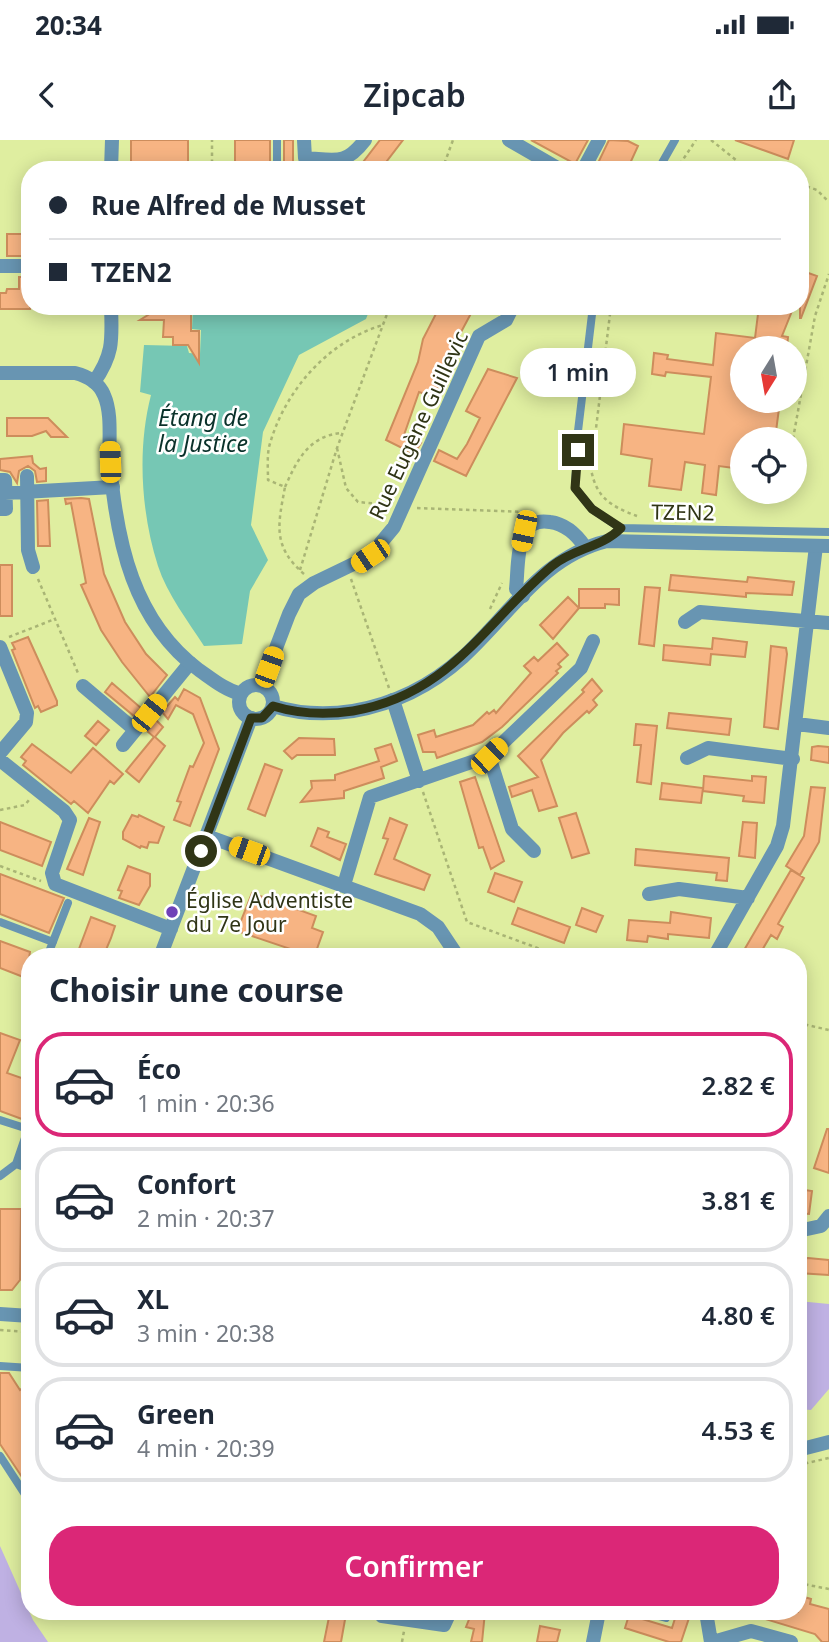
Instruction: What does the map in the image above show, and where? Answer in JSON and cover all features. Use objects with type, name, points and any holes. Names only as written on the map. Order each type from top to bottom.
[{"type":"street","points":[[111,161],[112,140]]},
{"type":"street","points":[[304,140],[305,158],[340,160],[351,157],[365,140]]},
{"type":"street","points":[[509,140],[545,161]]},
{"type":"street","points":[[588,161],[599,140]]},
{"type":"street","points":[[0,266],[21,266]]},
{"type":"street","points":[[94,382],[108,362],[111,351],[111,315]]},
{"type":"street","name":"Rue Eugène Guillevic","points":[[262,685],[294,603],[314,583],[370,556],[383,543],[404,506],[478,336],[506,320],[508,315]]},
{"type":"street","points":[[0,373],[75,373],[94,382],[105,396],[113,487],[125,559],[135,587],[164,636],[190,663],[232,692],[241,694]]},
{"type":"street","points":[[27,475],[28,550],[33,567]]},
{"type":"street","points":[[0,509],[6,509],[3,486],[27,491],[113,487]]},
{"type":"street","points":[[523,596],[516,589],[524,531],[530,524],[542,520],[559,523],[579,538],[584,547]]},
{"type":"street","points":[[273,706],[317,713],[371,708],[393,700],[447,671],[561,559],[584,547],[607,541],[823,546],[808,622],[793,759],[777,846],[719,948]]},
{"type":"street","points":[[685,622],[700,612],[829,623]]},
{"type":"street","points":[[344,885],[370,797],[489,756],[581,668],[593,641]]},
{"type":"street","points":[[0,647],[27,713],[26,722],[0,753]]},
{"type":"street","points":[[123,745],[190,663]]},
{"type":"street","points":[[262,685],[270,691],[273,706],[262,718],[251,718],[239,706],[241,694],[247,687],[262,685]]},
{"type":"street","points":[[83,686],[135,730]]},
{"type":"street","points":[[393,700],[419,781]]},
{"type":"street","points":[[164,948],[251,718]]},
{"type":"street","points":[[797,724],[829,728]]},
{"type":"street","points":[[687,758],[708,748],[793,759]]},
{"type":"street","points":[[489,756],[512,829],[534,851]]},
{"type":"street","points":[[0,760],[70,820],[52,873],[55,883],[66,891],[171,929]]},
{"type":"street","points":[[207,836],[420,914],[444,934],[453,948]]},
{"type":"street","points":[[649,894],[678,889],[748,898]]},
{"type":"street","points":[[807,1229],[821,1226],[829,1216]]},
{"type":"street","points":[[0,1314],[21,1315]]},
{"type":"street","points":[[807,1448],[829,1442]]},
{"type":"street","points":[[403,1620],[434,1626],[444,1625],[446,1620]]},
{"type":"street","points":[[593,1642],[597,1620]]},
{"type":"street","points":[[708,1620],[712,1642],[751,1631],[791,1642]]},
{"type":"lane","points":[[277,140],[277,161]]},
{"type":"lane","points":[[663,161],[675,140]]},
{"type":"lane","name":"TZEN2","points":[[592,315],[575,488],[597,512],[621,528],[829,532]]},
{"type":"lane","name":"TZEN2","points":[[607,541],[621,528]]},
{"type":"lane","points":[[51,948],[68,903]]},
{"type":"lane","points":[[0,922],[53,942]]},
{"type":"lane","points":[[0,1120],[21,1127]]},
{"type":"lane","points":[[0,1176],[16,1164],[21,1149]]},
{"type":"lane","points":[[16,1164],[21,1166]]},
{"type":"lane","points":[[0,1366],[21,1367]]},
{"type":"lane","points":[[0,1456],[21,1488]]},
{"type":"path","points":[[212,140],[212,161]]},
{"type":"path","points":[[445,161],[453,140]]},
{"type":"path","points":[[682,161],[696,140]]},
{"type":"path","points":[[711,140],[737,161]]},
{"type":"path","points":[[809,187],[817,190],[829,202]]},
{"type":"path","points":[[795,427],[815,316],[823,284],[829,274]]},
{"type":"path","points":[[300,570],[337,448],[387,315]]},
{"type":"path","points":[[610,315],[591,469],[595,489],[606,500],[635,516]]},
{"type":"path","points":[[285,487],[268,480],[269,449],[285,410],[306,378],[332,349],[358,332],[383,325]]},
{"type":"path","points":[[314,583],[283,553],[278,527],[285,487],[297,461],[314,441],[325,434],[343,433]]},
{"type":"path","points":[[337,448],[346,488],[358,502],[529,512]]},
{"type":"path","points":[[597,512],[606,500]]},
{"type":"path","points":[[33,567],[83,686]]},
{"type":"path","points":[[347,569],[393,700]]},
{"type":"path","points":[[488,611],[506,573]]},
{"type":"path","points":[[0,641],[55,619]]},
{"type":"path","points":[[419,781],[467,922],[538,948]]},
{"type":"path","points":[[0,810],[25,805],[37,790]]},
{"type":"path","points":[[0,866],[55,883]]},
{"type":"path","points":[[807,1025],[829,1030]]},
{"type":"path","points":[[0,1330],[21,1331]]},
{"type":"path","points":[[807,1463],[829,1458]]},
{"type":"path","points":[[807,1585],[829,1589]]},
{"type":"shaded area","points":[[807,1302],[829,1304],[829,1389],[811,1410],[807,1410]]},
{"type":"shaded area","points":[[0,1546],[21,1593],[21,1620],[33,1620],[48,1642],[0,1642]]},
{"type":"water","name":"Étang de la Justice","points":[[193,315],[368,315],[366,319],[299,355],[263,432],[251,525],[268,560],[250,591],[242,644],[204,646],[167,587],[158,566],[148,525],[143,459],[151,395],[140,392],[144,345],[187,346],[189,353],[200,354],[201,330],[192,329]]},
{"type":"building","points":[[131,140],[188,140],[188,161],[131,161]]},
{"type":"building","points":[[235,140],[270,140],[270,161],[235,161]]},
{"type":"building","points":[[284,140],[293,140],[293,161],[284,161]]},
{"type":"building","points":[[380,140],[403,140],[387,161],[364,161]]},
{"type":"building","points":[[531,140],[588,140],[577,161],[570,161]]},
{"type":"building","points":[[609,140],[628,141],[638,146],[631,161],[599,161]]},
{"type":"building","points":[[735,140],[794,140],[788,159]]},
{"type":"building","points":[[7,234],[21,234],[21,256],[7,256]]},
{"type":"building","points":[[809,273],[817,276],[809,297]]},
{"type":"building","points":[[21,277],[21,309],[0,309],[0,293],[6,293],[7,289],[19,289]]},
{"type":"building","points":[[148,315],[191,315],[191,331],[199,331],[199,363],[188,345],[173,345],[173,337],[163,337],[164,320],[140,320]]},
{"type":"building","points":[[435,315],[470,315],[453,347],[434,397],[419,392],[404,435],[421,443],[414,454],[386,440],[418,362],[423,339]]},
{"type":"building","points":[[758,315],[790,315],[782,336],[755,336]]},
{"type":"building","points":[[716,333],[739,336],[730,336],[730,413],[778,413],[777,427],[730,427],[730,467],[719,466],[716,495],[702,493],[705,465],[685,462],[681,490],[649,486],[652,459],[621,454],[624,424],[704,434],[711,377],[666,372],[665,376],[652,374],[654,353],[668,355],[667,359],[713,365]]},
{"type":"building","points":[[488,369],[517,378],[466,476],[434,461],[439,450],[457,459],[467,444],[480,418],[466,411]]},
{"type":"building","points":[[7,418],[48,418],[67,437],[51,437],[46,431],[32,436],[7,436]]},
{"type":"building","points":[[32,456],[33,463],[40,469],[46,468],[46,481],[37,482],[35,471],[28,466],[19,471],[17,483],[10,472],[0,470],[0,459]]},
{"type":"building","points":[[65,499],[89,499],[104,574],[125,622],[146,654],[167,675],[150,697],[101,630],[81,585],[86,583],[71,503],[66,504]]},
{"type":"building","points":[[48,500],[50,546],[38,546],[37,501]]},
{"type":"building","points":[[0,565],[12,565],[12,616],[0,616]]},
{"type":"building","points":[[671,575],[747,582],[748,577],[794,582],[792,595],[746,593],[746,597],[669,590]]},
{"type":"building","points":[[645,587],[660,588],[654,646],[639,644]]},
{"type":"building","points":[[579,589],[619,589],[619,605],[579,608]]},
{"type":"building","points":[[568,597],[579,608],[553,639],[540,625]]},
{"type":"building","points":[[28,637],[57,701],[57,705],[41,712],[38,706],[35,708],[12,650],[15,649],[12,643]]},
{"type":"building","points":[[713,638],[747,642],[745,657],[711,654],[710,665],[663,660],[664,645],[712,649]]},
{"type":"building","points":[[557,643],[568,655],[558,664],[561,667],[556,671],[558,673],[502,727],[482,742],[437,758],[435,752],[423,752],[418,735],[434,730],[436,737],[473,725],[487,712],[489,714],[494,710],[496,713],[531,673],[524,666],[534,657],[538,661]]},
{"type":"building","points":[[771,646],[786,648],[787,654],[778,729],[764,727]]},
{"type":"building","points":[[592,679],[602,691],[593,700],[597,705],[563,733],[541,760],[557,806],[539,811],[532,790],[512,797],[509,787],[538,777],[518,756],[584,692],[582,690]]},
{"type":"building","points":[[112,683],[141,708],[134,716],[105,692]]},
{"type":"building","points":[[184,689],[200,698],[219,749],[190,826],[174,820],[181,802],[177,801],[190,766],[193,767],[204,743],[193,714],[176,705],[168,719],[162,712],[175,697],[178,700]]},
{"type":"building","points":[[669,713],[731,719],[729,735],[667,728]]},
{"type":"building","points":[[156,720],[163,727],[155,737],[165,746],[139,782],[126,771],[154,737],[147,731]]},
{"type":"building","points":[[98,721],[109,730],[96,745],[85,736]]},
{"type":"building","points":[[636,724],[657,726],[651,784],[637,782],[641,745],[634,745]]},
{"type":"building","points":[[299,738],[334,739],[335,755],[297,755],[292,759],[284,751]]},
{"type":"building","points":[[32,744],[71,773],[93,748],[123,774],[114,784],[110,781],[88,813],[74,801],[71,804],[23,765],[26,761],[21,757]]},
{"type":"building","points":[[391,744],[397,761],[381,767],[384,778],[344,791],[344,798],[301,802],[312,788],[311,781],[335,780],[335,775],[379,761],[375,749]]},
{"type":"building","points":[[812,747],[829,747],[829,763],[811,760]]},
{"type":"building","points":[[265,764],[282,770],[265,816],[248,809]]},
{"type":"building","points":[[704,776],[752,781],[752,776],[766,777],[764,803],[743,801],[744,796],[703,791]]},
{"type":"building","points":[[475,777],[504,861],[491,869],[483,847],[479,848],[460,782]]},
{"type":"building","points":[[662,783],[703,788],[701,803],[660,799]]},
{"type":"building","points":[[811,787],[825,788],[819,842],[800,875],[786,866],[804,836]]},
{"type":"building","points":[[576,813],[589,853],[572,858],[559,818]]},
{"type":"building","points":[[132,815],[139,815],[164,827],[158,843],[149,842],[147,848],[140,848],[123,839],[123,832]]},
{"type":"building","points":[[89,818],[100,822],[83,875],[67,869]]},
{"type":"building","points":[[390,818],[407,825],[394,859],[430,875],[424,890],[375,874],[388,839],[383,838]]},
{"type":"building","points":[[0,822],[51,842],[42,866],[0,850]]},
{"type":"building","points":[[743,822],[757,823],[755,858],[739,856]]},
{"type":"building","points":[[318,828],[329,832],[327,837],[346,844],[340,860],[311,846]]},
{"type":"building","points":[[636,849],[729,858],[727,881],[716,880],[717,873],[635,865]]},
{"type":"building","points":[[128,866],[150,874],[150,886],[139,905],[119,898],[122,891],[118,890]]},
{"type":"building","points":[[791,870],[804,878],[778,924],[783,927],[777,939],[771,935],[763,948],[745,948]]},
{"type":"building","points":[[495,873],[522,882],[514,902],[488,892]]},
{"type":"building","points":[[0,874],[64,898],[49,933],[0,914]]},
{"type":"building","points":[[252,893],[316,916],[312,928],[323,932],[317,948],[287,948],[237,931]]},
{"type":"building","points":[[518,908],[570,927],[564,943],[512,924]]},
{"type":"building","points":[[582,908],[603,916],[596,932],[576,925]]},
{"type":"building","points":[[671,912],[711,918],[709,938],[668,934],[668,939],[648,936],[647,942],[627,940],[629,920],[670,923]]},
{"type":"building","points":[[91,917],[115,926],[107,948],[79,948]]},
{"type":"building","points":[[0,941],[21,949],[21,976],[0,968]]},
{"type":"building","points":[[0,1033],[20,1040],[7,1073],[21,1078],[21,1119],[0,1111]]},
{"type":"building","points":[[829,1129],[829,1173],[814,1168]]},
{"type":"building","points":[[807,1190],[812,1191],[807,1214]]},
{"type":"building","points":[[0,1209],[21,1209],[20,1280],[12,1290],[0,1290]]},
{"type":"building","points":[[807,1258],[829,1260],[829,1275],[807,1274]]},
{"type":"building","points":[[0,1373],[9,1373],[21,1389],[21,1476],[0,1444]]},
{"type":"building","points":[[807,1598],[811,1599],[810,1604],[829,1609],[829,1642],[822,1642],[815,1634],[769,1620],[807,1620]]},
{"type":"building","points":[[328,1620],[345,1620],[341,1642],[324,1642]]},
{"type":"building","points":[[469,1620],[484,1620],[482,1642],[471,1642],[474,1629],[466,1627]]},
{"type":"building","points":[[627,1620],[646,1620],[672,1628],[674,1620],[688,1620],[681,1642],[669,1642],[625,1628]]},
{"type":"building","points":[[540,1626],[560,1630],[557,1642],[537,1642]]},
{"type":"place","name":"Église Adventiste du 7e Jour","points":[[172,912]]},
{"type":"route","points":[[201,851],[251,718],[262,718],[273,706],[317,713],[371,708],[413,692],[464,657],[561,559],[580,549],[607,541],[621,528],[592,509],[575,488],[578,450]]}]
